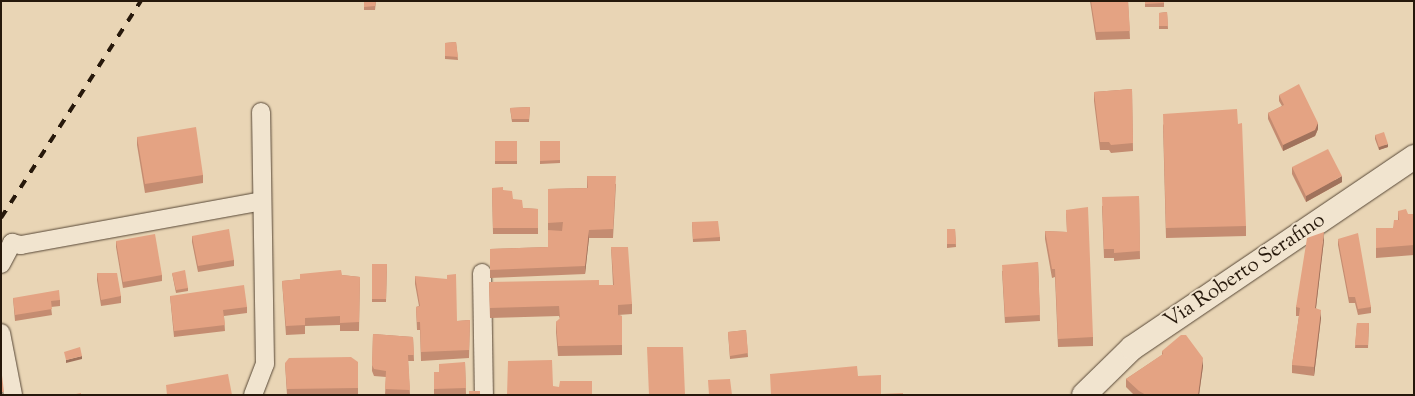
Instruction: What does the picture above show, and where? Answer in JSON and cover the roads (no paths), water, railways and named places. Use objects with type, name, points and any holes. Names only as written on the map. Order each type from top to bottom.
[{"type":"main road","name":"Via Roberto Serafino","points":[[1084,395],[1132,348],[1414,157]]},
{"type":"street","points":[[253,395],[265,364],[261,112]]},
{"type":"street","points":[[1,264],[12,243],[21,244],[262,201]]},
{"type":"street","points":[[482,273],[484,395]]},
{"type":"street","points":[[1,333],[13,395]]},
{"type":"railway","points":[[1,218],[141,1]]}]
